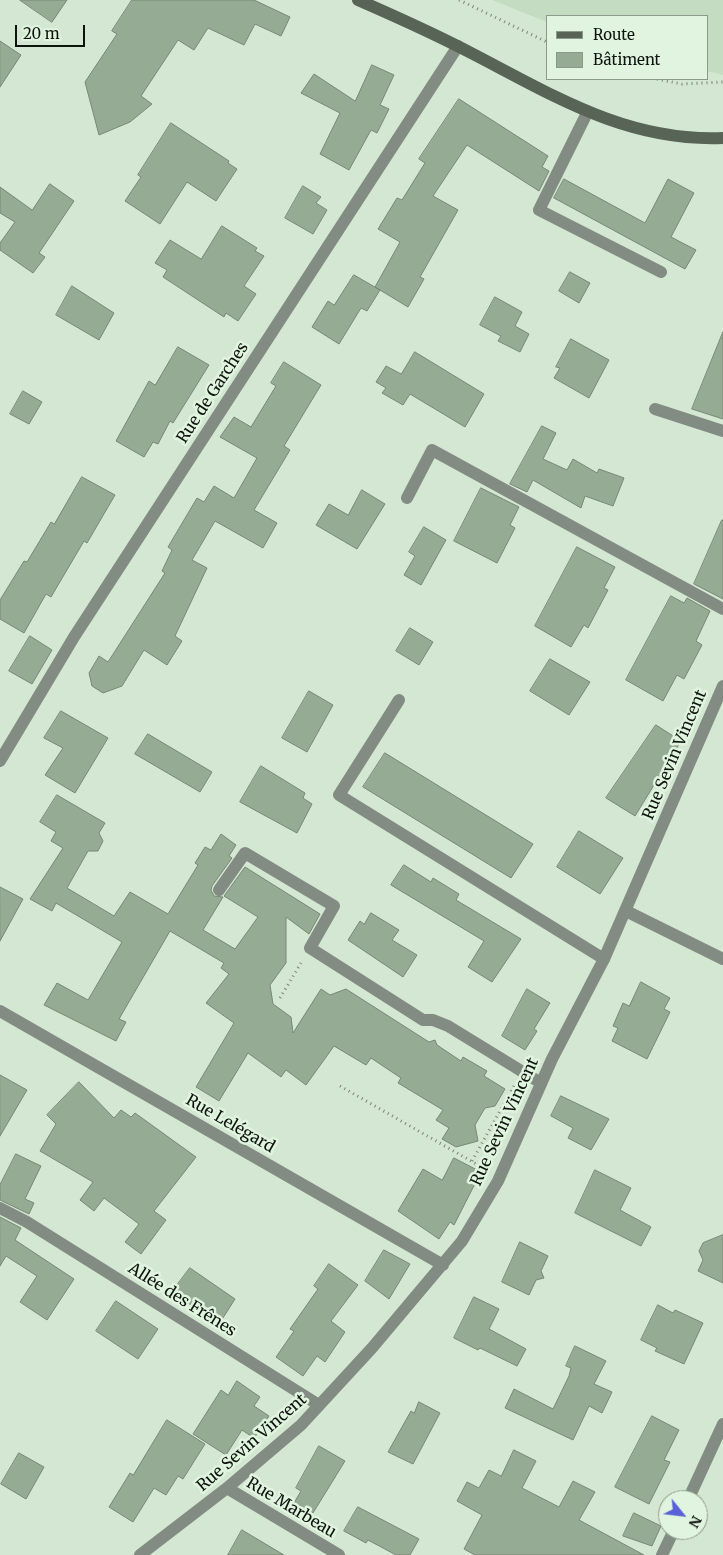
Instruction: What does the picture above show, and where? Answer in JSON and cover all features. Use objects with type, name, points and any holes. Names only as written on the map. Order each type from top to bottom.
[{"type":"main road","points":[[358,0],[458,46],[587,113],[630,128],[664,135],[686,139],[723,138]]},
{"type":"street","name":"Rue de Garches","points":[[0,761],[74,637],[458,46]]},
{"type":"street","points":[[587,113],[539,210],[661,272]]},
{"type":"street","points":[[655,409],[723,431]]},
{"type":"street","points":[[407,498],[432,450],[723,609]]},
{"type":"street","name":"Rue Sevin Vincent","points":[[140,1555],[227,1488],[301,1425],[462,1242],[498,1181],[541,1083],[604,959],[723,686]]},
{"type":"street","points":[[400,700],[339,795],[604,959]]},
{"type":"street","points":[[219,890],[245,853],[334,906],[310,948],[423,1020],[433,1020],[448,1026],[541,1083]]},
{"type":"street","points":[[626,911],[723,959]]},
{"type":"street","name":"Rue Lelégard","points":[[0,1011],[443,1265]]},
{"type":"street","name":"Allée des Frênes","points":[[0,1208],[27,1222],[319,1406]]},
{"type":"street","points":[[693,1490],[723,1424]]},
{"type":"street","name":"Rue Marbeau","points":[[227,1488],[339,1555]]},
{"type":"street","points":[[662,1555],[669,1540]]},
{"type":"path","points":[[459,0],[546,42]]},
{"type":"path","points":[[662,80],[682,84],[723,82]]},
{"type":"path","points":[[280,998],[310,948]]},
{"type":"path","points":[[472,1162],[522,1072]]},
{"type":"path","points":[[340,1086],[472,1162],[498,1181]]},
{"type":"shaded area","points":[[492,0],[723,0],[723,75],[708,71],[708,15],[546,15],[546,22]]},
{"type":"building","points":[[20,0],[67,0],[52,22]]},
{"type":"building","points":[[132,0],[254,0],[290,17],[281,36],[255,24],[244,45],[208,28],[194,50],[178,40],[141,96],[152,104],[130,122],[99,135],[85,82],[117,34],[112,31]]},
{"type":"building","points":[[0,41],[21,55],[0,87]]},
{"type":"building","points":[[372,65],[394,75],[380,105],[389,109],[377,133],[371,130],[349,170],[320,154],[340,113],[301,93],[314,74],[355,101]]},
{"type":"building","points":[[459,99],[548,156],[542,167],[549,171],[539,191],[467,145],[433,196],[458,210],[420,277],[424,279],[408,307],[375,287],[400,242],[378,229],[397,198],[402,200],[425,163],[419,159]]},
{"type":"building","points":[[171,123],[229,161],[228,163],[237,169],[216,201],[187,182],[160,224],[125,201],[141,177],[138,175]]},
{"type":"building","points":[[564,179],[645,223],[668,179],[694,193],[671,237],[696,250],[685,269],[554,198]]},
{"type":"building","points":[[50,184],[74,201],[39,253],[45,257],[33,273],[0,250],[0,243],[15,222],[0,213],[0,187],[32,210]]},
{"type":"building","points":[[303,186],[321,197],[316,203],[327,210],[313,234],[285,218]]},
{"type":"building","points":[[222,226],[257,248],[255,251],[264,256],[244,286],[256,294],[238,321],[226,313],[224,317],[163,277],[167,270],[155,263],[170,240],[201,259]]},
{"type":"building","points":[[570,272],[590,283],[579,303],[559,291]]},
{"type":"building","points":[[354,275],[380,290],[367,311],[361,308],[339,344],[312,327],[328,301],[334,305]]},
{"type":"building","points":[[72,286],[114,313],[99,340],[56,315]]},
{"type":"building","points":[[495,297],[522,312],[515,326],[529,334],[520,352],[498,341],[501,336],[480,325]]},
{"type":"building","points":[[723,332],[723,419],[692,409]]},
{"type":"building","points":[[571,339],[609,360],[589,398],[554,378],[560,368],[556,367]]},
{"type":"building","points":[[178,347],[209,365],[173,423],[170,421],[158,444],[153,442],[144,457],[116,441],[149,381],[155,385]]},
{"type":"building","points":[[415,352],[484,394],[465,427],[410,394],[403,405],[382,393],[386,388],[376,382],[386,366],[401,374]]},
{"type":"building","points":[[284,362],[321,385],[284,446],[290,450],[254,510],[277,523],[263,548],[215,521],[192,560],[207,568],[175,636],[182,641],[167,665],[144,650],[122,686],[103,693],[92,686],[89,673],[99,656],[108,662],[165,573],[162,571],[172,550],[168,547],[197,498],[204,502],[214,486],[234,498],[257,458],[220,437],[234,417],[251,427],[276,386],[271,383]]},
{"type":"building","points":[[23,391],[42,402],[29,424],[10,414]]},
{"type":"building","points":[[542,426],[556,433],[543,459],[567,470],[573,459],[597,473],[599,469],[624,478],[613,506],[585,496],[581,508],[533,480],[527,492],[510,484]]},
{"type":"building","points":[[82,477],[115,495],[87,543],[84,541],[51,597],[46,594],[24,633],[0,619],[0,600],[24,561],[27,562],[51,522],[54,524]]},
{"type":"building","points":[[481,488],[519,507],[510,525],[515,528],[497,563],[454,541]]},
{"type":"building","points":[[362,490],[385,504],[357,549],[316,525],[329,504],[348,515]]},
{"type":"building","points":[[723,520],[723,599],[694,584]]},
{"type":"building","points":[[424,527],[446,540],[421,585],[404,575],[415,556],[409,552]]},
{"type":"building","points":[[577,547],[615,567],[604,588],[608,590],[588,628],[584,625],[571,647],[535,626]]},
{"type":"building","points":[[671,596],[684,603],[687,598],[710,611],[696,641],[702,645],[684,679],[677,675],[663,701],[626,680]]},
{"type":"building","points":[[410,628],[433,642],[419,665],[396,651]]},
{"type":"building","points":[[30,636],[52,650],[32,684],[9,671]]},
{"type":"building","points":[[550,659],[590,682],[569,715],[530,691]]},
{"type":"building","points":[[309,691],[333,705],[307,752],[282,738]]},
{"type":"building","points":[[61,711],[108,738],[75,793],[45,775],[63,748],[44,738]]},
{"type":"building","points":[[656,725],[681,741],[635,816],[606,798]]},
{"type":"building","points":[[148,734],[212,772],[200,792],[135,754]]},
{"type":"building","points":[[385,753],[533,844],[511,878],[363,787]]},
{"type":"building","points":[[261,766],[305,793],[303,798],[312,804],[297,833],[240,802]]},
{"type":"building","points":[[57,795],[105,823],[99,833],[103,841],[98,851],[88,851],[67,888],[114,916],[130,892],[168,914],[198,865],[195,863],[205,847],[211,850],[221,834],[236,845],[229,856],[232,858],[212,886],[211,890],[214,896],[223,897],[203,930],[235,949],[258,917],[224,896],[245,867],[320,914],[309,934],[286,917],[286,963],[270,985],[273,1004],[291,1017],[293,1033],[321,989],[330,995],[346,989],[429,1042],[435,1040],[437,1045],[461,1061],[463,1057],[487,1071],[484,1076],[505,1089],[495,1106],[485,1108],[475,1125],[478,1141],[456,1147],[442,1139],[449,1128],[436,1120],[443,1110],[398,1083],[401,1078],[371,1058],[366,1065],[334,1046],[306,1085],[286,1070],[281,1077],[248,1053],[219,1101],[196,1087],[234,1023],[206,1003],[229,974],[221,968],[224,963],[170,931],[119,1019],[126,1022],[116,1041],[44,1005],[57,983],[88,1000],[122,942],[56,903],[52,911],[30,899],[63,848],[51,841],[56,832],[40,822]]},
{"type":"building","points":[[579,831],[623,858],[600,894],[557,867]]},
{"type":"building","points":[[404,865],[431,882],[433,878],[459,894],[456,900],[521,939],[492,982],[468,967],[484,941],[391,885]]},
{"type":"building","points":[[0,887],[23,899],[0,941]]},
{"type":"building","points":[[371,913],[399,930],[392,940],[417,955],[403,977],[348,940],[360,921],[364,924]]},
{"type":"building","points":[[641,982],[670,998],[664,1009],[670,1012],[647,1059],[612,1041],[618,1028],[613,1026],[623,1003],[629,1006]]},
{"type":"building","points":[[527,989],[550,1003],[534,1029],[537,1031],[525,1050],[502,1036]]},
{"type":"building","points":[[0,1075],[27,1090],[0,1136]]},
{"type":"building","points":[[79,1082],[114,1118],[121,1110],[131,1117],[135,1113],[196,1157],[154,1211],[166,1220],[141,1254],[125,1242],[139,1224],[104,1198],[94,1211],[80,1200],[93,1182],[40,1151],[56,1124],[47,1115]]},
{"type":"building","points":[[561,1096],[609,1119],[591,1150],[568,1138],[573,1128],[551,1116]]},
{"type":"building","points":[[16,1154],[41,1166],[25,1199],[34,1203],[29,1214],[0,1200],[0,1185]]},
{"type":"building","points":[[454,1158],[481,1172],[454,1225],[450,1222],[439,1239],[398,1211],[423,1169],[442,1180]]},
{"type":"building","points":[[595,1170],[631,1188],[620,1210],[651,1227],[641,1246],[575,1213]]},
{"type":"building","points":[[0,1217],[21,1228],[15,1240],[74,1279],[47,1320],[20,1302],[37,1276],[6,1256],[0,1266]]},
{"type":"building","points":[[723,1235],[723,1283],[698,1271],[703,1260],[699,1251],[703,1243]]},
{"type":"building","points":[[520,1242],[548,1256],[541,1271],[544,1278],[536,1280],[529,1295],[502,1282]]},
{"type":"building","points":[[384,1250],[410,1264],[389,1299],[365,1281]]},
{"type":"building","points":[[329,1264],[358,1285],[331,1321],[345,1332],[325,1362],[317,1356],[303,1376],[276,1357],[294,1331],[290,1329],[318,1289],[314,1286]]},
{"type":"building","points":[[190,1268],[235,1299],[221,1321],[209,1313],[207,1316],[172,1292]]},
{"type":"building","points":[[474,1297],[499,1309],[489,1329],[526,1349],[517,1366],[454,1338]]},
{"type":"building","points":[[116,1301],[158,1329],[138,1359],[96,1331]]},
{"type":"building","points":[[658,1305],[673,1313],[675,1310],[703,1323],[684,1364],[655,1351],[657,1348],[641,1340]]},
{"type":"building","points":[[575,1346],[606,1361],[594,1384],[612,1392],[602,1413],[589,1406],[573,1440],[505,1408],[514,1389],[553,1409],[569,1376],[571,1368],[566,1366]]},
{"type":"building","points":[[237,1381],[260,1397],[254,1406],[269,1416],[254,1438],[242,1430],[226,1455],[193,1434],[221,1390],[228,1395]]},
{"type":"building","points":[[419,1402],[440,1413],[413,1464],[388,1452],[411,1411],[414,1413]]},
{"type":"building","points":[[652,1416],[679,1430],[664,1460],[670,1462],[649,1504],[615,1487]]},
{"type":"building","points":[[167,1420],[205,1444],[183,1479],[178,1476],[166,1495],[154,1488],[133,1522],[109,1507],[130,1473],[133,1475]]},
{"type":"building","points":[[319,1446],[345,1461],[313,1513],[294,1503],[301,1491],[296,1488]]},
{"type":"building","points":[[514,1450],[536,1461],[522,1488],[559,1507],[573,1481],[595,1492],[579,1520],[644,1555],[475,1555],[464,1549],[482,1515],[457,1501],[467,1482],[479,1488],[489,1470],[501,1476]]},
{"type":"building","points":[[19,1453],[44,1467],[26,1499],[1,1484]]},
{"type":"building","points":[[358,1507],[419,1539],[410,1555],[396,1555],[368,1540],[366,1543],[344,1531]]},
{"type":"building","points":[[634,1513],[658,1525],[658,1533],[652,1546],[623,1536]]},
{"type":"building","points":[[242,1530],[284,1555],[228,1555]]}]
